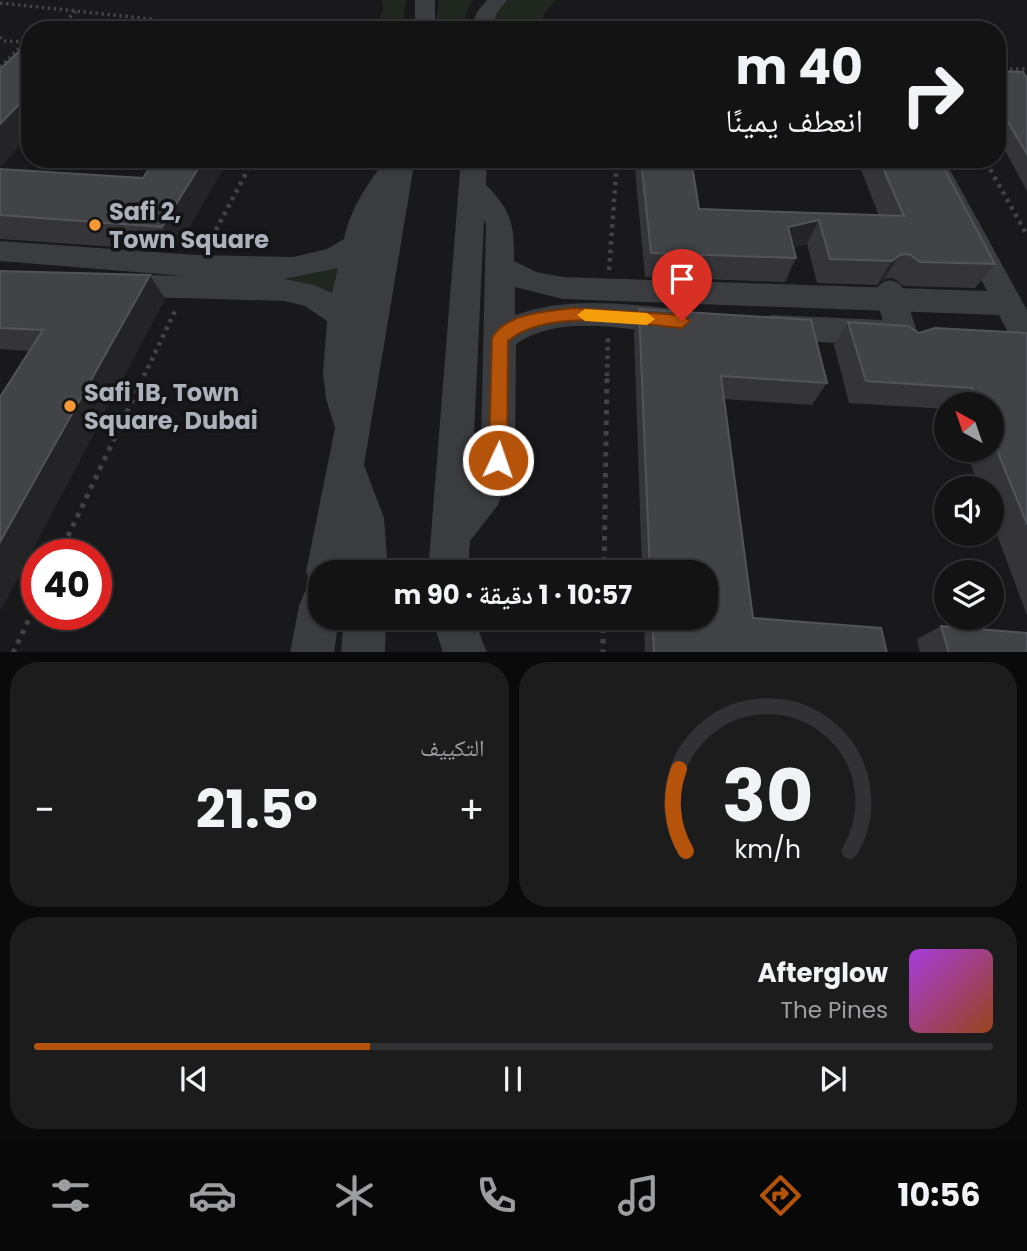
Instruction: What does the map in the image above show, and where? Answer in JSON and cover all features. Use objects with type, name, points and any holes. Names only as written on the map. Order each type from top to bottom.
[{"type":"street","points":[[425,0],[426,21]]},
{"type":"street","points":[[430,21],[437,13],[437,0]]},
{"type":"street","points":[[484,21],[487,12],[497,0]]},
{"type":"street","points":[[352,428],[339,381],[345,320],[366,209],[395,168]]},
{"type":"street","points":[[329,560],[399,168]]},
{"type":"street","points":[[936,168],[1009,304],[1018,340]]},
{"type":"street","points":[[451,532],[477,506],[496,468],[499,444],[500,234],[497,216],[473,173]]},
{"type":"street","points":[[449,560],[473,173]]},
{"type":"street","points":[[0,266],[91,275],[192,276],[307,266],[335,258],[358,244]]},
{"type":"street","points":[[0,251],[91,275]]},
{"type":"street","points":[[500,266],[530,282],[564,288],[608,303],[905,322],[749,326]]},
{"type":"street","points":[[192,276],[300,292],[326,303],[345,320]]},
{"type":"street","points":[[500,338],[512,328],[531,320],[573,314],[608,303]]},
{"type":"street","points":[[706,309],[1009,304]]},
{"type":"street","points":[[346,467],[363,506],[368,529],[368,560]]},
{"type":"street","points":[[312,652],[316,630]]},
{"type":"street","points":[[363,652],[364,630]]},
{"type":"street","points":[[443,652],[445,630]]},
{"type":"street","points":[[457,630],[465,652]]},
{"type":"path","points":[[0,4],[77,10],[154,21]]},
{"type":"path","points":[[66,21],[77,10]]},
{"type":"path","points":[[0,37],[3,41],[21,42]]},
{"type":"path","points":[[0,67],[21,48]]},
{"type":"path","points":[[1006,69],[1027,69]]},
{"type":"path","points":[[67,539],[192,276],[248,168]]},
{"type":"path","points":[[604,560],[608,303],[616,168]]},
{"type":"path","points":[[989,168],[1027,235]]},
{"type":"path","points":[[13,652],[24,630]]},
{"type":"path","points":[[603,630],[603,652]]},
{"type":"shaded area","points":[[382,0],[406,0],[403,21],[379,21],[383,9]]},
{"type":"shaded area","points":[[439,0],[474,0],[468,8],[465,21],[436,21]]},
{"type":"shaded area","points":[[505,0],[556,0],[545,12],[542,21],[492,21]]},
{"type":"shaded area","points":[[344,259],[338,299],[248,272]]},
{"type":"building","points":[[21,50],[21,102],[0,124],[0,69]]},
{"type":"building","points":[[1006,71],[1023,72],[1027,78],[1027,154],[1006,119]]},
{"type":"building","points":[[149,168],[198,168],[162,227],[0,215],[0,169],[143,178]]},
{"type":"building","points":[[642,168],[692,168],[699,209],[904,216],[883,168],[944,168],[995,264],[920,262],[909,254],[900,255],[892,261],[830,259],[819,220],[788,227],[796,258],[651,253]]},
{"type":"building","points":[[0,271],[150,275],[0,542],[0,397],[43,330],[0,328]]},
{"type":"building","points":[[639,309],[811,320],[827,383],[721,376],[753,618],[881,628],[887,652],[654,652],[653,630],[718,630],[718,560],[649,560]]},
{"type":"building","points":[[848,322],[908,326],[919,333],[935,328],[1026,333],[1027,524],[1002,462],[1004,462],[1004,392],[974,392],[972,388],[866,381]]},
{"type":"building","points":[[942,630],[1027,633],[1027,652],[949,652]]},
{"type":"slow traffic","points":[[585,315],[647,319]]},
{"type":"place","name":"Safi 2, Town Square","points":[[95,225]]},
{"type":"place","name":"Safi 1B, Town Square, Dubai","points":[[70,406]]},
{"type":"route","points":[[498,460],[500,338],[512,328],[531,320],[573,314],[682,321]]}]
